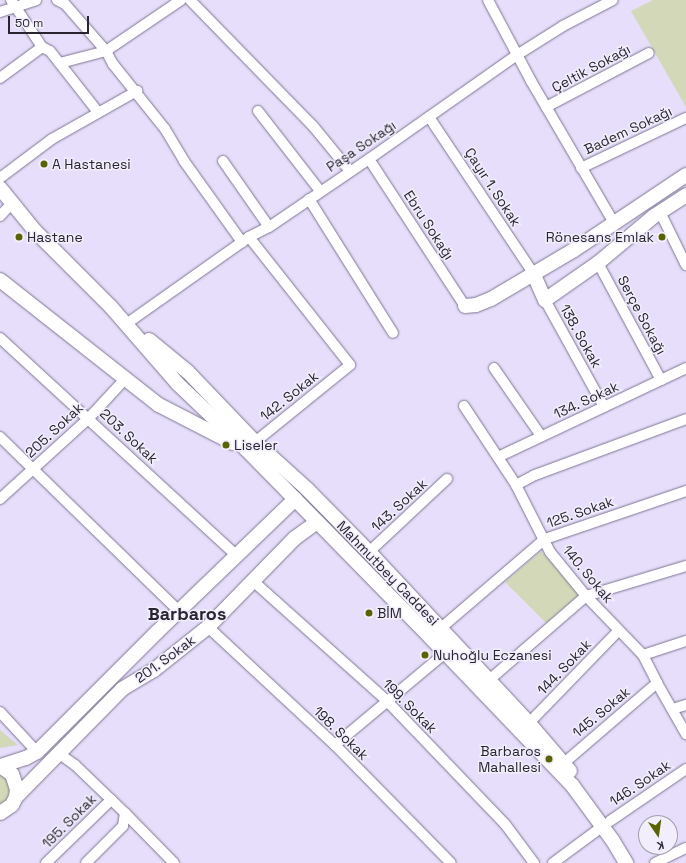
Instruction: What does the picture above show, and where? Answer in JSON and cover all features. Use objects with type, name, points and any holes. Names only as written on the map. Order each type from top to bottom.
[{"type":"main road","points":[[465,306],[476,305],[491,299],[574,250],[686,175]]},
{"type":"main road","name":"Mahmutbey Caddesi","points":[[0,188],[35,231],[111,307],[178,384],[251,446],[307,489],[369,552],[436,633],[445,652],[572,785],[637,863]]},
{"type":"main road","points":[[533,274],[545,300],[598,263],[660,212],[686,195]]},
{"type":"main road","points":[[0,280],[159,405],[251,446]]},
{"type":"main road","name":"Mahmutbey Caddesi","points":[[111,307],[188,372],[295,500],[358,564],[488,681],[529,723],[564,762],[606,824],[626,863]]},
{"type":"main road","name":"201. Sokak","points":[[1,766],[26,758],[37,752],[179,611],[295,500]]},
{"type":"main road","name":"201. Sokak","points":[[1,813],[12,805],[16,797],[122,688],[154,670],[208,627],[295,538],[317,522]]},
{"type":"main road","points":[[358,564],[369,552]]},
{"type":"main road","name":"201. Sokak","points":[[1,766],[12,774],[16,781],[16,797]]},
{"type":"street","points":[[0,12],[14,3],[36,0]]},
{"type":"street","points":[[57,0],[65,4],[106,51],[113,64],[165,128],[184,161],[246,240]]},
{"type":"street","points":[[60,63],[106,51],[181,0]]},
{"type":"street","points":[[488,0],[546,108],[614,223]]},
{"type":"street","name":"Paşa Sokağı","points":[[129,322],[246,240],[269,227],[350,170],[369,159],[517,55],[563,26],[613,0]]},
{"type":"street","points":[[195,1],[313,126],[350,170]]},
{"type":"street","points":[[14,3],[42,47],[50,51],[98,112]]},
{"type":"street","points":[[0,78],[42,47]]},
{"type":"street","name":"Çeltik Sokağı","points":[[546,108],[649,53]]},
{"type":"street","points":[[0,178],[52,139],[136,91]]},
{"type":"street","points":[[258,111],[320,191]]},
{"type":"street","name":"Çayır 1. Sokak","points":[[429,117],[533,274]]},
{"type":"street","name":"Badem Sokağı","points":[[581,168],[686,118]]},
{"type":"street","name":"Ebru Sokağı","points":[[369,159],[465,306]]},
{"type":"street","points":[[223,161],[269,227]]},
{"type":"street","points":[[309,199],[393,333]]},
{"type":"street","points":[[0,216],[12,203]]},
{"type":"street","points":[[660,212],[686,265]]},
{"type":"street","name":"142. Sokak","points":[[246,240],[350,365],[251,446]]},
{"type":"street","name":"Serçe Sokağı","points":[[598,263],[661,380]]},
{"type":"street","name":"138. Sokak","points":[[545,300],[604,407]]},
{"type":"street","name":"203. Sokak","points":[[0,338],[89,418],[93,425],[237,556]]},
{"type":"street","points":[[494,368],[541,436]]},
{"type":"street","name":"134. Sokak","points":[[498,457],[686,368]]},
{"type":"street","name":"205. Sokak","points":[[0,499],[89,418],[125,379]]},
{"type":"street","name":"140. Sokak","points":[[464,406],[516,485],[545,539],[550,552],[586,596],[643,656],[686,733]]},
{"type":"street","points":[[516,485],[535,475],[686,419]]},
{"type":"street","points":[[0,436],[32,469],[179,611]]},
{"type":"street","name":"143. Sokak","points":[[369,552],[447,478]]},
{"type":"street","name":"125. Sokak","points":[[436,633],[545,539],[686,491]]},
{"type":"street","points":[[488,681],[586,596],[686,566]]},
{"type":"street","name":"199. Sokak","points":[[253,581],[387,701],[505,824],[534,863]]},
{"type":"street","name":"198. Sokak","points":[[208,627],[335,745],[451,863]]},
{"type":"street","name":"144. Sokak","points":[[529,723],[619,630]]},
{"type":"street","points":[[643,656],[686,641]]},
{"type":"street","points":[[335,745],[445,652]]},
{"type":"street","name":"145. Sokak","points":[[564,762],[657,683]]},
{"type":"street","points":[[672,709],[686,705]]},
{"type":"street","points":[[0,712],[37,752]]},
{"type":"street","points":[[58,753],[75,766],[125,813],[174,863]]},
{"type":"street","name":"146. Sokak","points":[[553,863],[606,824],[686,769]]},
{"type":"street","name":"195. Sokak","points":[[46,863],[111,800]]},
{"type":"street","points":[[86,863],[124,826],[125,813]]},
{"type":"street","points":[[655,863],[686,848]]},
{"type":"green space","points":[[653,0],[686,0],[686,107],[631,11]]},
{"type":"green space","points":[[541,551],[580,594],[546,623],[505,582]]},
{"type":"green space","points":[[0,730],[18,745],[0,748]]},
{"type":"green space","points":[[0,773],[8,780],[11,791],[7,802],[0,807]]},
{"type":"place","name":"A Hastanesi","points":[[44,164]]},
{"type":"place","name":"Hastane","points":[[19,237]]},
{"type":"place","name":"Rönesans Emlak","points":[[662,237]]},
{"type":"place","name":"Liseler","points":[[226,445]]},
{"type":"place","name":"BİM","points":[[369,613]]},
{"type":"place","name":"Nuhoğlu Eczanesi","points":[[425,655]]},
{"type":"place","name":"Barbaros Mahallesi","points":[[549,759]]},
{"type":"district","name":"Barbaros","points":[[187,614]]}]
